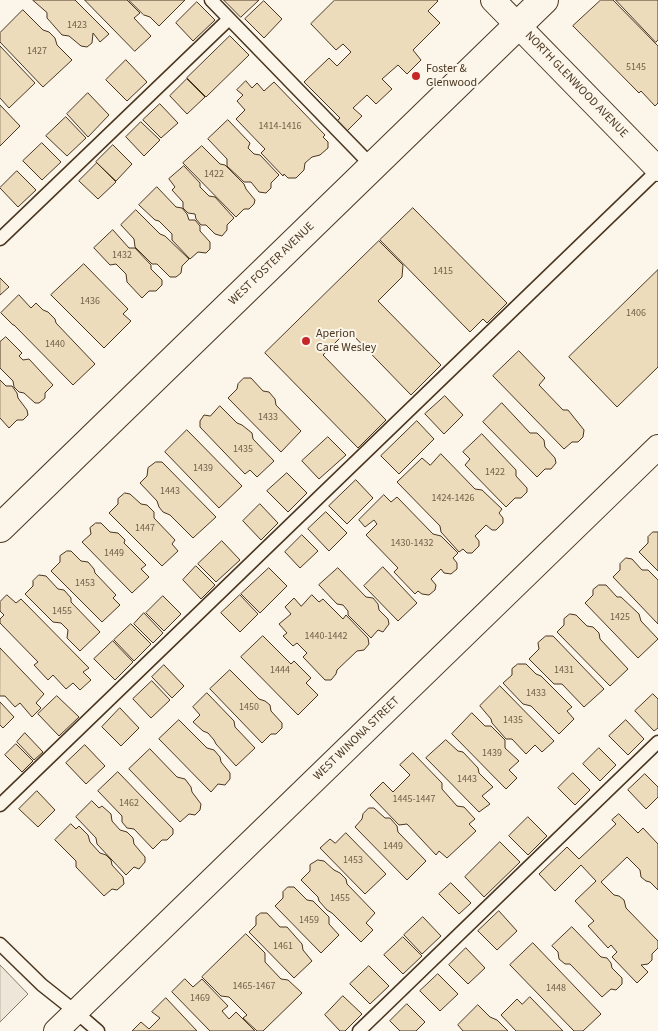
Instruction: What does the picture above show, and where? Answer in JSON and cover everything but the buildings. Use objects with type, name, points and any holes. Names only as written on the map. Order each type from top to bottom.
[{"type":"main road","name":"WEST FOSTER AVENUE","points":[[0,528],[544,0]]},
{"type":"street","name":"NORTH GLENWOOD AVENUE","points":[[493,0],[658,170]]},
{"type":"street","name":"WEST WINONA STREET","points":[[56,1031],[658,447]]},
{"type":"lane","points":[[211,0],[373,167]]},
{"type":"lane","points":[[0,239],[229,19]]},
{"type":"lane","points":[[0,806],[658,170]]},
{"type":"lane","points":[[359,1031],[658,742]]},
{"type":"lane","points":[[0,944],[42,986],[98,1031]]},
{"type":"shaded area","points":[[0,965],[28,994],[0,1022]]},
{"type":"place","name":"Foster & Glenwood","points":[[416,76]]},
{"type":"place","name":"Aperion Care Wesley","points":[[306,341]]}]
